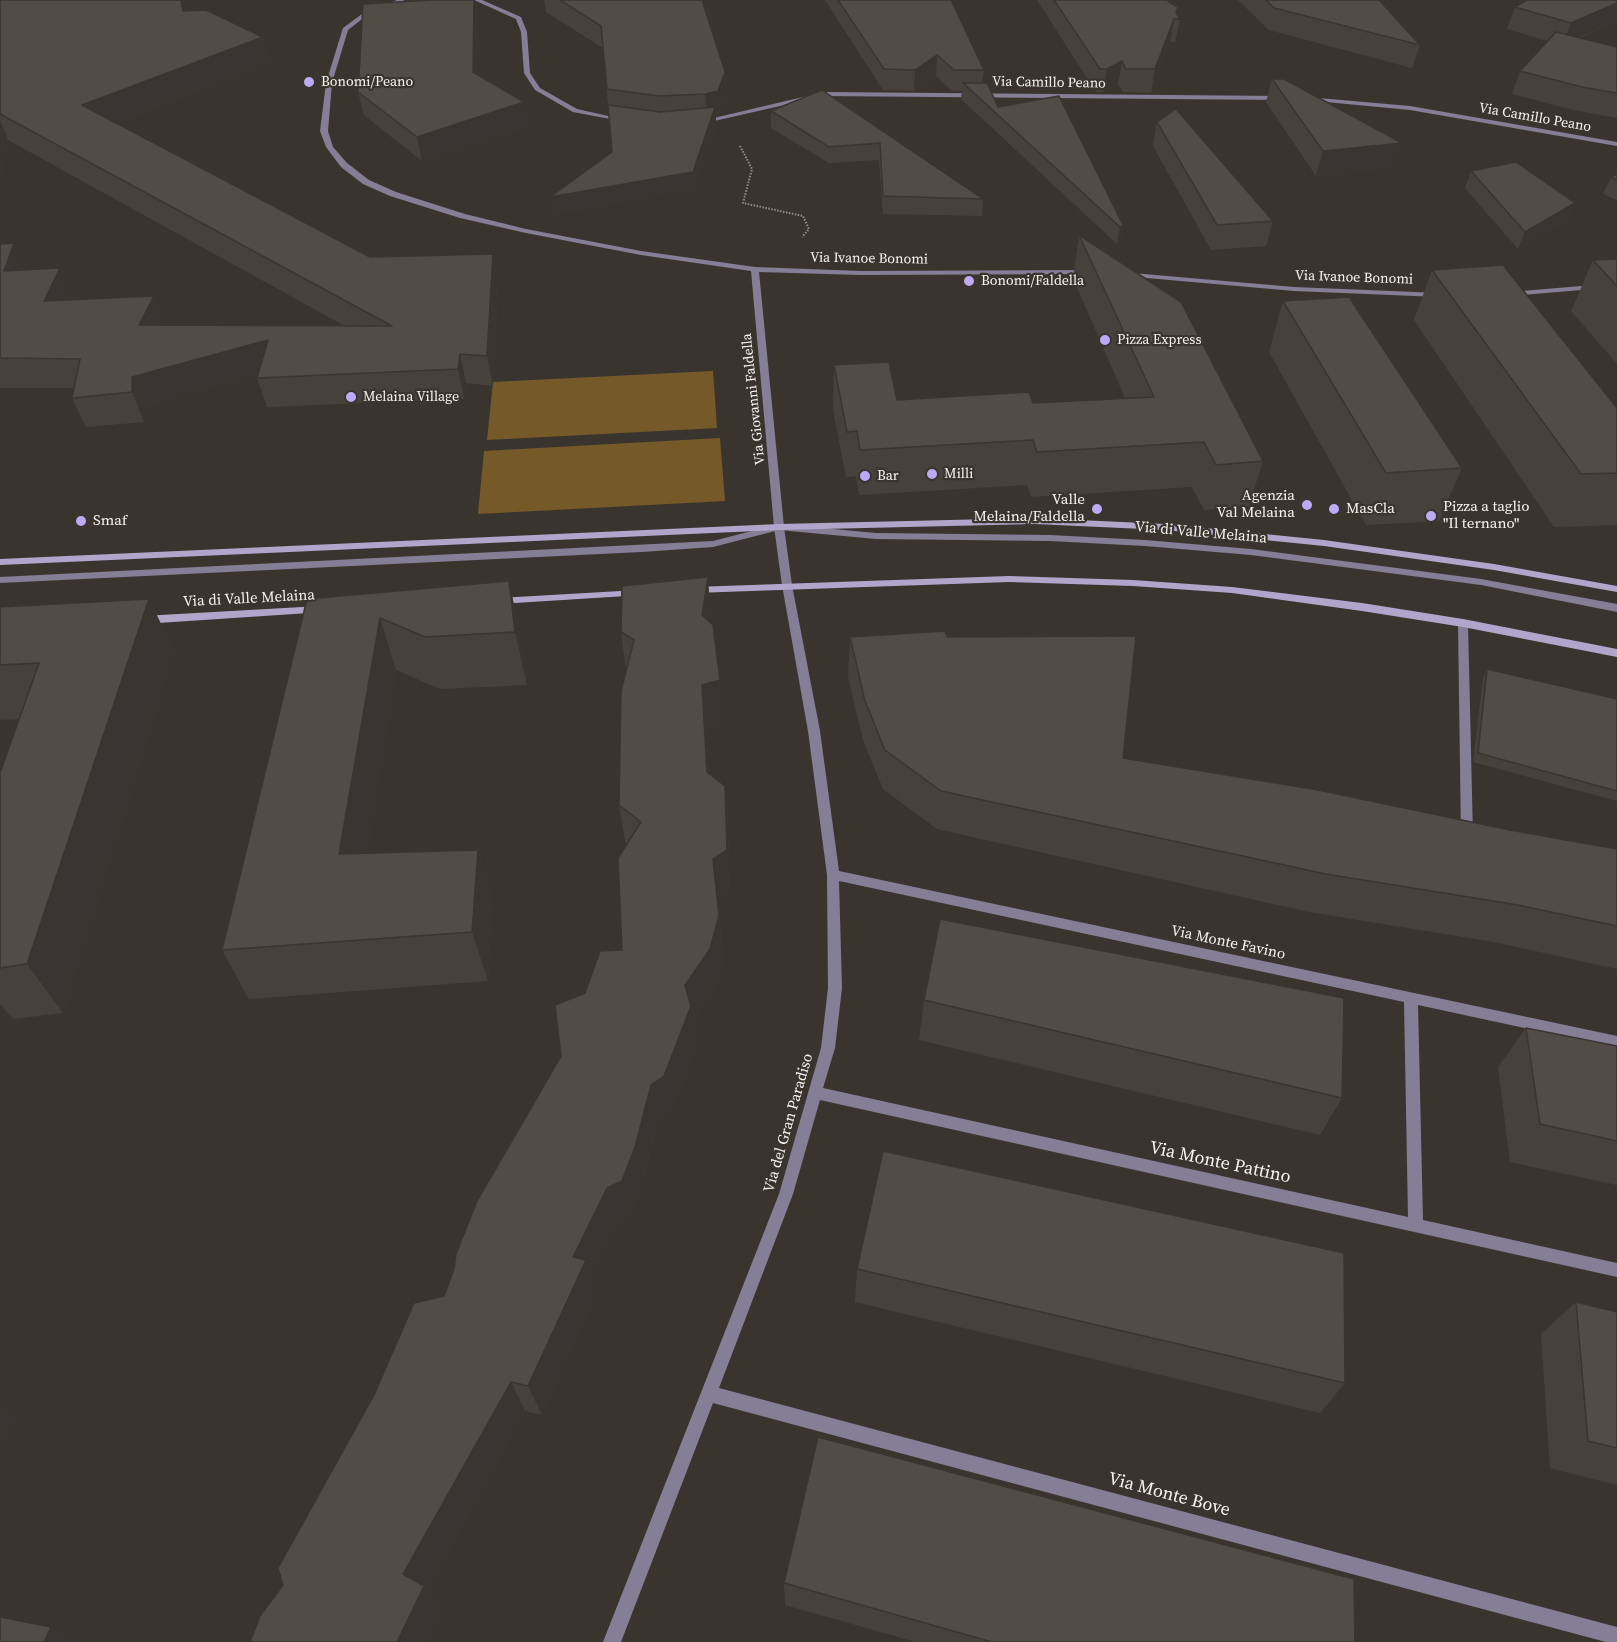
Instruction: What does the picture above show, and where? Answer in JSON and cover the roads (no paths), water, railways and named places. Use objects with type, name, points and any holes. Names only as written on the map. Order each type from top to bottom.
[{"type":"main road","name":"Via di Valle Melaina","points":[[0,562],[983,520],[1165,527],[1413,555],[1617,589]]},
{"type":"main road","points":[[680,591],[787,585],[1009,579],[1122,582],[1286,596],[1463,623],[1617,653]]},
{"type":"main road","points":[[489,601],[645,593]]},
{"type":"main road","name":"Via di Valle Melaina","points":[[131,621],[334,610]]},
{"type":"street","name":"Via Ivanoe Bonomi","points":[[402,0],[355,21],[345,29],[329,83],[324,131],[330,147],[354,175],[393,194],[463,216],[597,245],[755,269],[861,273],[1095,273]]},
{"type":"street","points":[[477,0],[511,13],[521,21],[527,73],[537,89],[575,111],[633,122]]},
{"type":"street","name":"Via Camillo Peano","points":[[694,123],[727,118],[800,98],[824,94],[1292,98],[1410,108],[1617,144]]},
{"type":"street","name":"Via Giovanni Faldella","points":[[755,269],[779,527]]},
{"type":"street","name":"Via Ivanoe Bonomi","points":[[1115,274],[1321,291],[1454,295]]},
{"type":"street","points":[[1500,295],[1617,285]]},
{"type":"street","points":[[779,527],[787,585]]},
{"type":"street","name":"Via di Valle Melaina","points":[[0,580],[642,549],[713,544],[779,527],[876,536],[1050,538],[1251,552],[1481,582],[1617,608]]},
{"type":"street","name":"Via del Gran Paradiso","points":[[612,1642],[786,1194],[828,1048],[835,988],[833,875],[814,731],[787,585]]},
{"type":"street","points":[[1463,623],[1467,841]]},
{"type":"street","name":"Via Monte Favino","points":[[833,875],[1617,1042]]},
{"type":"street","points":[[1412,999],[1416,1226]]},
{"type":"street","name":"Via Monte Pattino","points":[[816,1093],[1617,1270]]},
{"type":"street","name":"Via Monte Bove","points":[[710,1394],[1617,1636]]},
{"type":"place","name":"Bonomi/Peano","points":[[309,82]]},
{"type":"place","name":"Bonomi/Faldella","points":[[969,281]]},
{"type":"place","name":"Pizza Express","points":[[1105,340]]},
{"type":"place","name":"Melaina Village","points":[[351,397]]},
{"type":"place","name":"Milli","points":[[932,474]]},
{"type":"place","name":"Bar","points":[[865,476]]},
{"type":"place","name":"Agenzia Val Melaina","points":[[1307,505]]},
{"type":"place","name":"Valle Melaina/Faldella","points":[[1097,509]]},
{"type":"place","name":"MasCla","points":[[1334,509]]},
{"type":"place","name":"Pizza a taglio \"Il ternano\"","points":[[1431,516]]},
{"type":"place","name":"Smaf","points":[[81,521]]}]
